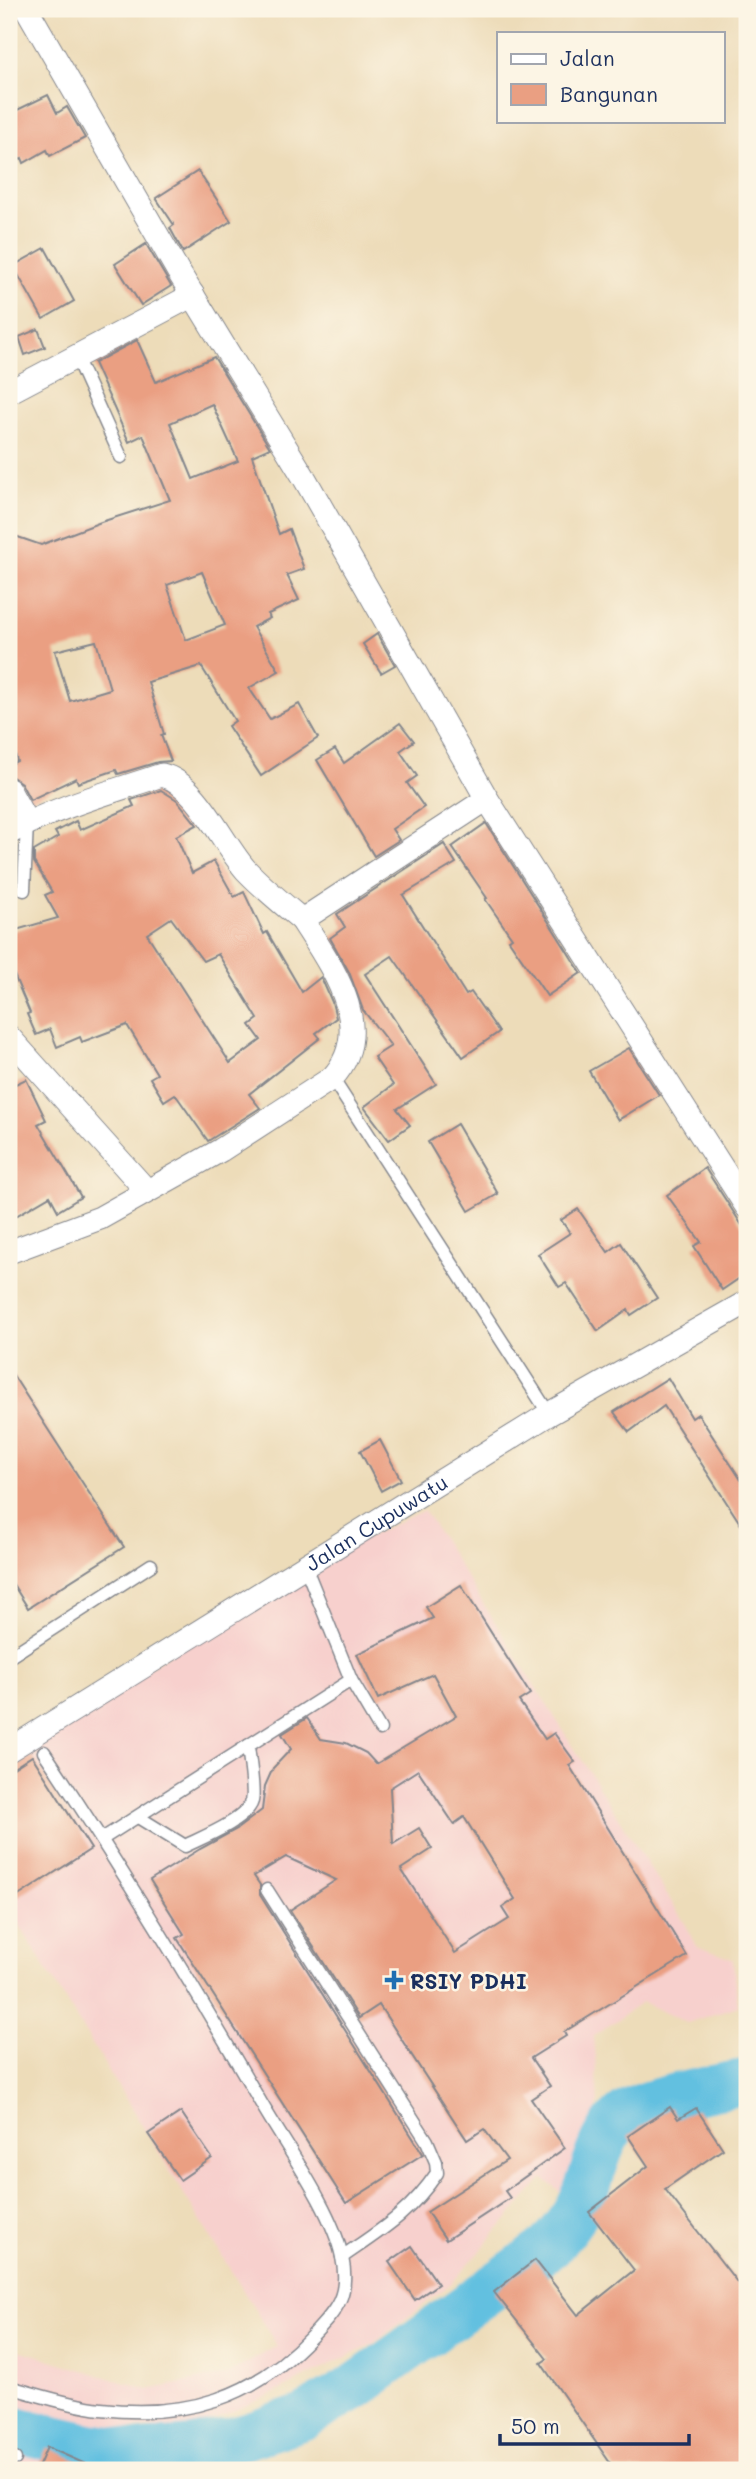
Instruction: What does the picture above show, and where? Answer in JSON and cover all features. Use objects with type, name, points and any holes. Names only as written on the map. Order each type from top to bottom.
[{"type":"street","points":[[27,9],[193,295],[305,479],[487,799],[747,1207]]},
{"type":"street","points":[[9,392],[193,295]]},
{"type":"street","points":[[9,790],[18,828],[162,775],[172,777],[192,795],[246,870],[302,920],[333,973],[350,1011],[353,1039],[345,1065],[332,1078],[222,1150],[100,1218],[9,1252]]},
{"type":"street","points":[[302,920],[487,799]]},
{"type":"street","points":[[9,1038],[18,1063],[147,1191]]},
{"type":"street","name":"Jalan Cupuwatu","points":[[9,1750],[549,1414],[747,1302]]},
{"type":"lane","points":[[76,357],[121,457]]},
{"type":"lane","points":[[18,828],[24,890]]},
{"type":"lane","points":[[332,1078],[549,1414]]},
{"type":"lane","points":[[9,1657],[150,1564]]},
{"type":"lane","points":[[305,1566],[351,1680],[380,1729]]},
{"type":"lane","points":[[102,1839],[351,1680]]},
{"type":"lane","points":[[138,1817],[185,1846],[215,1832],[244,1812],[253,1801],[248,1746]]},
{"type":"lane","points":[[9,2388],[100,2409],[162,2412],[205,2404],[235,2393],[275,2371],[331,2316],[344,2291],[342,2257],[325,2212],[182,1968],[44,1752]]},
{"type":"lane","points":[[267,1890],[427,2141],[436,2162],[437,2173],[419,2199],[392,2222],[342,2257]]},
{"type":"shaded area","name":"RSIY PDHI","points":[[424,1510],[686,1925],[696,1946],[733,1959],[738,2006],[687,2023],[642,2002],[594,2036],[598,2104],[568,2198],[543,2178],[452,2283],[373,2344],[268,2396],[194,2428],[111,2428],[9,2404],[9,2347],[148,2390],[228,2374],[277,2346],[9,1908],[9,1758],[305,1567]]},
{"type":"shaded area","points":[[9,2436],[47,2441],[81,2454],[70,2470],[9,2470]]},
{"type":"building","points":[[48,95],[57,113],[67,107],[85,138],[50,156],[47,150],[24,163],[22,158],[9,168],[9,114]]},
{"type":"building","points":[[198,171],[231,221],[183,252],[170,228],[174,225],[156,198]]},
{"type":"building","points":[[146,244],[171,286],[141,305],[115,264]]},
{"type":"building","points":[[45,248],[74,301],[43,319],[13,266]]},
{"type":"building","points":[[38,329],[45,347],[25,355],[19,337]]},
{"type":"building","points":[[137,340],[156,382],[214,357],[270,448],[252,456],[279,534],[289,529],[304,569],[287,575],[299,600],[268,614],[270,618],[253,627],[279,671],[249,688],[270,719],[299,704],[318,738],[261,776],[228,726],[235,721],[201,666],[148,682],[164,734],[161,735],[171,761],[158,762],[118,774],[116,770],[78,783],[76,778],[30,800],[21,783],[9,772],[9,765],[17,761],[9,733],[9,534],[41,545],[170,500],[143,435],[129,442],[94,363]],"holes":[[[212,404],[238,461],[193,479],[170,423]],[[202,572],[225,625],[186,640],[167,585]],[[96,641],[110,689],[70,701],[55,651]]]},
{"type":"building","points":[[377,634],[395,665],[381,673],[363,644]]},
{"type":"building","points":[[400,723],[414,741],[400,751],[417,776],[407,783],[424,807],[392,829],[399,840],[374,856],[317,760],[335,749],[344,763]]},
{"type":"building","points":[[161,790],[177,800],[197,825],[176,836],[192,873],[214,861],[234,897],[244,892],[264,934],[267,932],[302,992],[321,977],[336,1018],[316,1033],[320,1038],[249,1094],[260,1108],[208,1141],[175,1094],[164,1101],[150,1078],[157,1074],[127,1025],[82,1042],[80,1037],[57,1047],[50,1029],[36,1035],[27,1014],[30,1013],[9,963],[9,932],[58,918],[45,895],[52,892],[34,862],[34,851],[58,837],[55,832],[76,821],[80,830],[134,806],[131,800]],"holes":[[[171,918],[203,961],[218,954],[258,1019],[250,1025],[261,1040],[230,1063],[147,934]]]},
{"type":"building","points":[[486,823],[581,973],[547,996],[452,847]]},
{"type":"building","points":[[444,844],[456,863],[403,895],[466,995],[471,992],[499,1032],[463,1057],[392,956],[365,974],[436,1084],[397,1109],[410,1125],[389,1140],[364,1107],[393,1085],[374,1057],[391,1046],[363,1010],[349,972],[330,938],[345,927],[337,914]]},
{"type":"building","points":[[629,1048],[659,1095],[618,1120],[589,1071]]},
{"type":"building","points":[[26,1079],[46,1120],[38,1124],[81,1197],[58,1211],[50,1196],[9,1220],[9,1087]]},
{"type":"building","points":[[457,1124],[498,1194],[469,1211],[428,1142]]},
{"type":"building","points":[[705,1168],[747,1233],[747,1273],[722,1290],[694,1246],[701,1242],[667,1195]]},
{"type":"building","points":[[578,1209],[608,1252],[621,1243],[657,1298],[631,1315],[628,1310],[598,1331],[566,1283],[559,1287],[538,1254],[570,1233],[561,1220]]},
{"type":"building","points":[[9,1369],[124,1547],[28,1608],[9,1578]]},
{"type":"building","points":[[668,1378],[692,1418],[698,1414],[747,1489],[747,1534],[664,1406],[629,1432],[614,1412]]},
{"type":"building","points":[[380,1440],[401,1480],[381,1491],[360,1451]]},
{"type":"building","points":[[461,1585],[530,1694],[519,1701],[545,1739],[554,1733],[575,1762],[569,1765],[687,1956],[564,2032],[566,2036],[531,2058],[550,2086],[531,2099],[565,2148],[505,2191],[510,2198],[446,2240],[427,2212],[507,2160],[484,2129],[467,2140],[379,2005],[359,2018],[290,1910],[336,1880],[286,1857],[254,1876],[260,1885],[260,1895],[423,2154],[346,2203],[177,1938],[184,1934],[150,1880],[237,1829],[262,1810],[265,1786],[273,1768],[291,1749],[282,1734],[307,1718],[321,1739],[346,1743],[366,1753],[376,1764],[456,1716],[433,1674],[378,1699],[357,1654],[433,1618],[426,1607]],"holes":[[[418,1770],[454,1824],[464,1817],[515,1899],[502,1908],[509,1919],[455,1953],[401,1869],[432,1849],[419,1828],[393,1844],[390,1788]]]},
{"type":"building","points":[[32,1756],[91,1849],[9,1902],[9,1771]]},
{"type":"building","points":[[670,2107],[678,2119],[696,2108],[723,2149],[665,2189],[747,2295],[747,2470],[615,2470],[541,2363],[547,2359],[494,2292],[535,2260],[578,2315],[634,2270],[589,2212],[648,2166],[628,2136]]},
{"type":"building","points":[[181,2112],[212,2158],[180,2180],[148,2134]]},
{"type":"building","points":[[412,2246],[438,2284],[415,2300],[389,2262]]},
{"type":"building","points":[[47,2447],[99,2470],[37,2470]]},
{"type":"waterway","points":[[9,2428],[89,2446],[140,2453],[195,2449],[247,2436],[304,2417],[355,2387],[550,2246],[579,2207],[607,2136],[623,2116],[664,2099],[747,2081]]},
{"type":"place","name":"RSIY PDHI","points":[[394,1980]]}]
